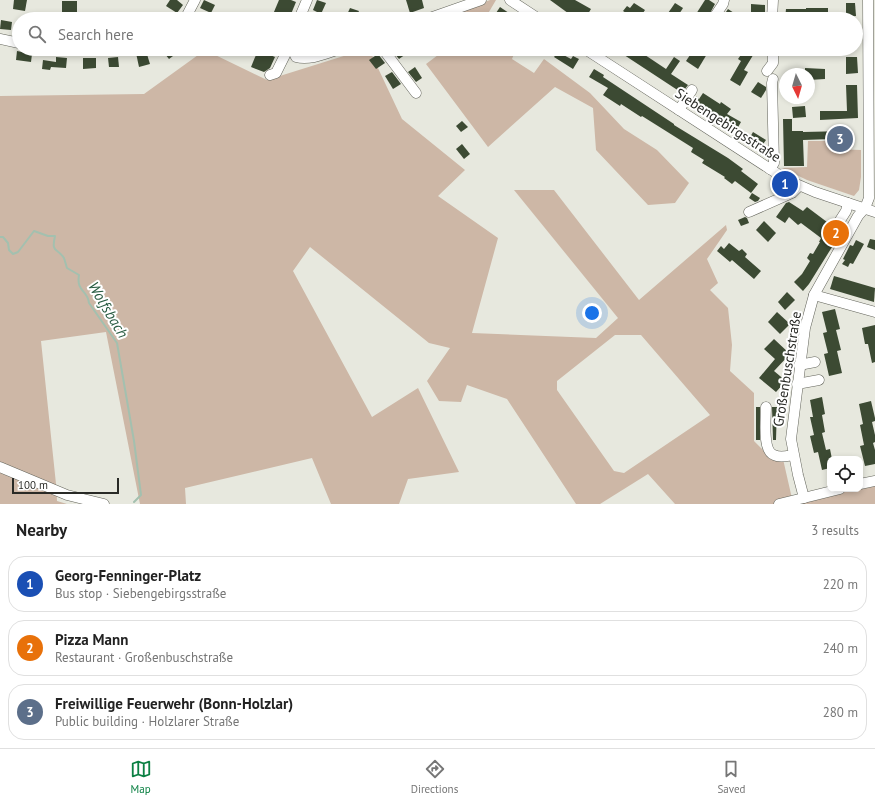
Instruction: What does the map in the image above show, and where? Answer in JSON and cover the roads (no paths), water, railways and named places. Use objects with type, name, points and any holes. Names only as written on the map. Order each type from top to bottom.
[{"type":"street","points":[[189,12],[195,0]]},
{"type":"street","points":[[302,12],[307,0]]},
{"type":"street","points":[[447,12],[481,0]]},
{"type":"street","points":[[512,0],[529,12]]},
{"type":"street","points":[[718,12],[724,0]]},
{"type":"street","points":[[772,12],[773,0]]},
{"type":"street","points":[[865,208],[869,198],[870,184],[871,50],[868,0]]},
{"type":"street","points":[[0,39],[12,42]]},
{"type":"street","points":[[270,75],[276,73],[284,56]]},
{"type":"street","points":[[296,56],[301,58],[317,56]]},
{"type":"street","points":[[388,56],[416,93]]},
{"type":"street","name":"Siebengebirgsstraße","points":[[596,56],[770,170],[799,186],[875,212]]},
{"type":"street","points":[[770,170],[774,163],[772,83],[770,75],[773,56]]},
{"type":"street","points":[[679,110],[692,90]]},
{"type":"street","points":[[749,212],[792,193],[799,186]]},
{"type":"street","points":[[839,222],[846,211],[848,204]]},
{"type":"street","name":"Großenbuschstraße","points":[[804,498],[793,455],[791,439],[799,365],[805,328],[814,295],[858,216],[865,208]]},
{"type":"street","points":[[814,295],[875,312]]},
{"type":"street","points":[[799,365],[815,362]]},
{"type":"street","points":[[797,384],[819,380]]},
{"type":"street","points":[[766,407],[766,439],[770,453],[781,457],[793,455]]},
{"type":"street","points":[[0,466],[67,495],[104,504]]},
{"type":"street","points":[[863,483],[875,481]]},
{"type":"street","points":[[778,504],[828,492]]},
{"type":"waterway","name":"Wolfsbach","points":[[0,237],[3,237],[8,243],[9,250],[13,254],[18,252],[34,231],[48,236],[55,236],[55,250],[64,258],[67,268],[79,275],[79,285],[87,296],[89,303],[117,343],[134,441],[141,495],[134,502]]},
{"type":"place","name":"Freiwillige Feuerwehr (Bonn-Holzlar)","points":[[840,139]]},
{"type":"place","name":"Georg-Fenninger-Platz","points":[[785,184]]},
{"type":"place","name":"Pizza Mann","points":[[836,233]]}]
